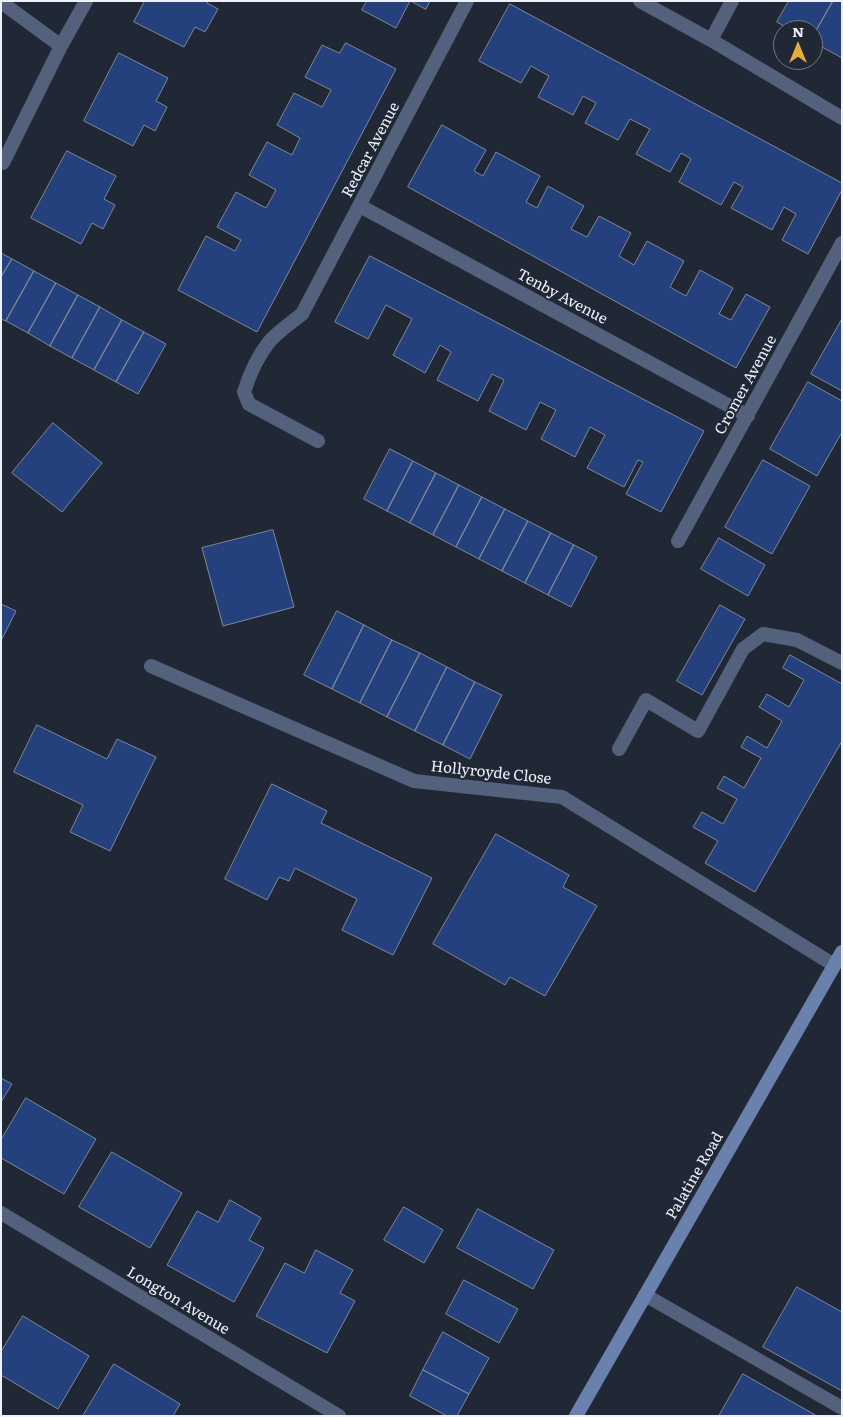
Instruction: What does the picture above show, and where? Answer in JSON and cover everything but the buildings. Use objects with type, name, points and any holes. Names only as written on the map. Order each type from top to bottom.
[{"type":"main road","name":"Palatine Road","points":[[576,1416],[842,952]]},
{"type":"street","points":[[3,163],[86,1]]},
{"type":"street","name":"Redcar Avenue","points":[[318,441],[249,404],[244,392],[249,376],[268,343],[282,329],[302,314],[467,1]]},
{"type":"street","points":[[640,1],[711,40],[842,118]]},
{"type":"street","points":[[711,40],[732,1]]},
{"type":"street","points":[[1,2],[62,46]]},
{"type":"street","name":"Tenby Avenue","points":[[360,206],[748,416]]},
{"type":"street","name":"Cromer Avenue","points":[[678,541],[842,243]]},
{"type":"street","points":[[619,749],[646,700],[698,731],[743,649],[763,634],[797,640],[842,663]]},
{"type":"street","name":"Hollyroyde Close","points":[[151,666],[414,781],[562,797],[834,965]]},
{"type":"street","name":"Longton Avenue","points":[[1,1213],[339,1416]]},
{"type":"street","points":[[645,1295],[842,1408]]}]
